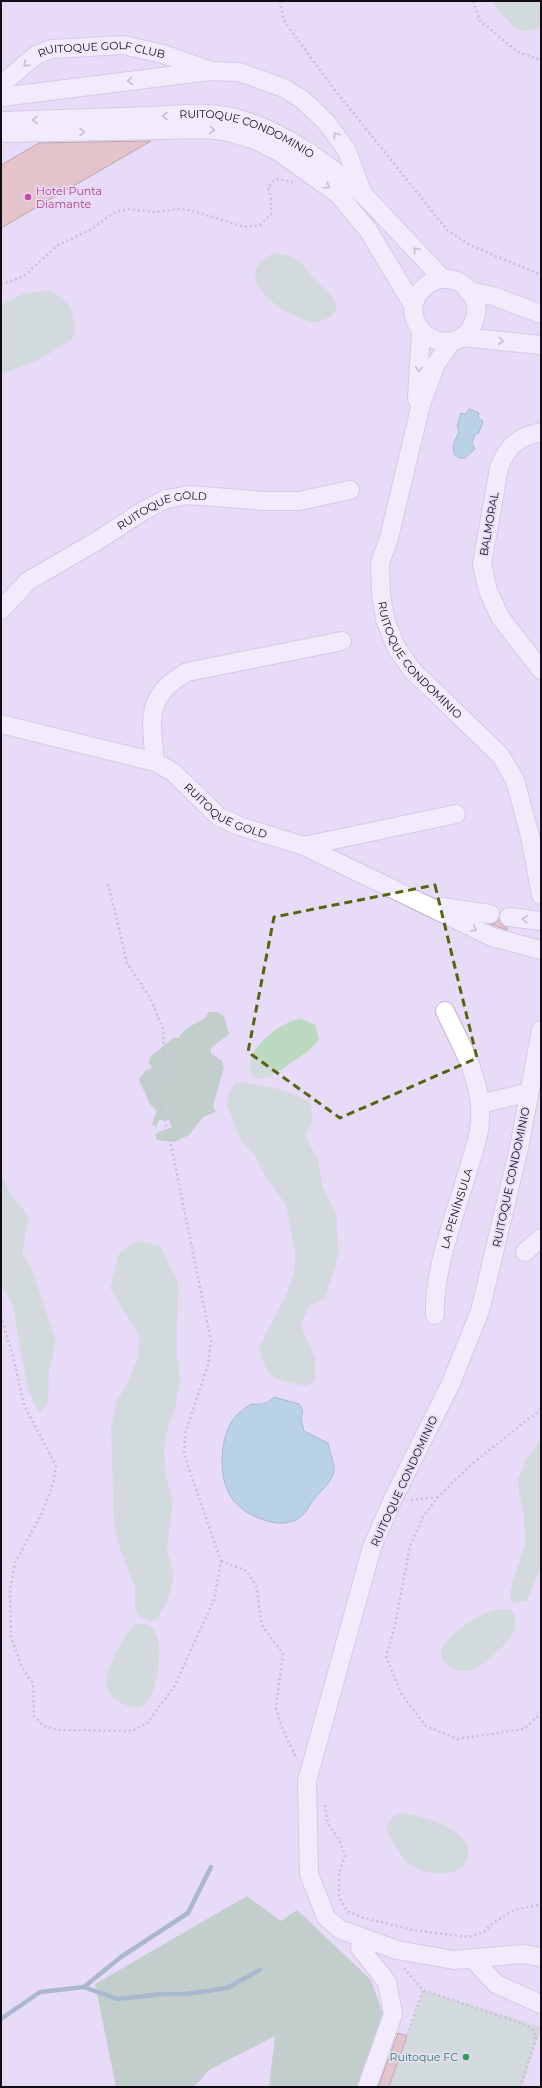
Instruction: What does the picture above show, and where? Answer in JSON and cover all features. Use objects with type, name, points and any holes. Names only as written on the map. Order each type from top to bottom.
[{"type":"street","name":"RUITOQUE GOLF CLUB","points":[[1,85],[36,55],[51,49],[123,45],[163,54],[210,71]]},
{"type":"street","name":"RUITOQUE GOLF CLUB","points":[[1,97],[210,71],[239,72],[284,88],[303,100],[328,124],[347,150],[364,195]]},
{"type":"street","name":"RUITOQUE CONDOMINIO","points":[[1,120],[217,114],[233,117],[271,131],[329,166],[364,195],[443,279],[453,280],[463,284],[475,300],[477,310],[472,325],[457,339],[436,364],[421,404],[389,538],[380,563],[385,619],[396,647],[412,670],[500,755],[515,780],[536,835],[541,895]]},
{"type":"street","name":"RUITOQUE CONDOMINIO","points":[[1,133],[210,129],[229,132],[253,139],[279,152],[338,194],[368,230],[413,305],[413,315],[421,332],[417,399],[421,404]]},
{"type":"street","points":[[413,305],[417,295],[423,287],[432,281],[443,279]]},
{"type":"street","name":"RUITOQUE CONDOMINIO","points":[[468,291],[493,296],[541,314]]},
{"type":"street","points":[[421,332],[436,341],[457,339],[541,345]]},
{"type":"street","name":"BALMORAL","points":[[541,432],[528,435],[514,442],[504,454],[499,468],[482,564],[488,592],[500,617],[541,670]]},
{"type":"street","name":"RUITOQUE GOLD","points":[[1,610],[28,581],[97,542],[143,511],[166,499],[189,495],[265,501],[299,501],[350,490]]},
{"type":"street","points":[[155,762],[151,725],[154,707],[161,692],[173,680],[187,672],[342,641]]},
{"type":"street","name":"RUITOQUE GOLD","points":[[1,724],[155,762],[173,772],[218,816],[239,826],[304,846],[492,937],[541,950]]},
{"type":"street","name":"RUITOQUE GOLD","points":[[304,846],[456,814]]},
{"type":"street","name":"RUITOQUE GOLD","points":[[427,905],[490,914]]},
{"type":"street","points":[[509,917],[541,922]]},
{"type":"street","name":"LA PENÍNSULA","points":[[435,1316],[435,1299],[444,1255],[481,1126],[480,1104],[471,1065],[445,1011]]},
{"type":"street","name":"RUITOQUE CONDOMINIO","points":[[541,1030],[519,1148],[480,1311],[451,1383],[392,1501],[372,1547],[307,1781],[309,1874],[326,1917],[339,1929],[397,1950],[454,1960],[523,1954],[541,1958]]},
{"type":"street","points":[[480,1104],[530,1092]]},
{"type":"street","points":[[525,1252],[541,1238]]},
{"type":"street","points":[[362,1938],[360,1948],[387,1982],[393,2014],[367,2087]]},
{"type":"street","points":[[473,1959],[496,1984],[541,2004]]},
{"type":"path","points":[[280,1],[284,21],[334,90],[447,230],[470,245],[541,275]]},
{"type":"path","points":[[474,1],[480,21],[518,52],[541,60]]},
{"type":"path","points":[[1,286],[24,276],[58,245],[90,230],[115,212],[128,209],[153,212],[180,209],[193,211],[244,227],[260,225],[272,214],[271,198],[268,187],[276,179],[292,182],[298,186]]},
{"type":"path","points":[[1,1316],[13,1356],[24,1405],[56,1466],[53,1484],[42,1513],[15,1563],[10,1590],[11,1637],[22,1667],[32,1684],[34,1716],[44,1726],[58,1730],[132,1731],[147,1723],[174,1687],[214,1600],[221,1561],[184,1454],[185,1434],[208,1365],[211,1341],[169,1135],[156,1090],[164,1058],[163,1028],[149,996],[127,963],[108,883]]},
{"type":"path","points":[[541,1409],[473,1463],[438,1497],[423,1517],[410,1546],[398,1598],[395,1625],[386,1657],[402,1695],[426,1726],[458,1739],[524,1729],[541,1713]]},
{"type":"path","points":[[392,1501],[438,1497]]},
{"type":"path","points":[[221,1561],[246,1571],[257,1588],[263,1627],[283,1654],[276,1708],[282,1728],[295,1757],[310,1771]]},
{"type":"path","points":[[325,1803],[328,1824],[339,1839],[345,1856],[339,1873],[340,1896],[347,1911],[361,1918],[413,1930],[468,1937],[484,1932],[493,1923],[514,1910],[541,1904]]},
{"type":"path","points":[[397,1950],[402,1966],[423,1990],[527,2025],[534,2031],[536,2039],[520,2087]]},
{"type":"path","points":[[389,2087],[423,1990]]},
{"type":"highlighted area","points":[[435,885],[477,1058],[340,1118],[248,1052],[274,917]]},
{"type":"shaded area","points":[[492,1],[541,1],[541,26],[533,30],[525,31],[512,26]]},
{"type":"shaded area","points":[[274,253],[293,258],[304,266],[333,298],[336,304],[334,314],[317,322],[301,319],[288,313],[264,294],[257,283],[255,272],[260,262]]},
{"type":"shaded area","points":[[50,290],[68,304],[73,314],[75,328],[72,339],[39,360],[1,374],[1,305],[25,293]]},
{"type":"shaded area","points":[[469,409],[479,413],[478,418],[483,421],[479,433],[475,434],[472,443],[475,449],[465,458],[459,458],[454,454],[453,445],[459,432],[457,426],[461,413],[466,414]]},
{"type":"shaded area","points":[[209,1012],[217,1012],[224,1016],[229,1034],[211,1048],[211,1053],[222,1061],[224,1067],[213,1106],[216,1112],[203,1117],[189,1135],[174,1142],[157,1140],[155,1134],[172,1127],[169,1120],[159,1120],[156,1127],[152,1124],[157,1111],[150,1104],[139,1080],[145,1071],[152,1068],[149,1063],[150,1057],[173,1038],[179,1038],[186,1029],[202,1020]]},
{"type":"shaded area","points":[[301,1019],[315,1025],[319,1039],[310,1050],[270,1077],[259,1079],[253,1077],[250,1068],[251,1058],[256,1049],[273,1032],[292,1021]]},
{"type":"shaded area","points":[[236,1081],[275,1088],[293,1094],[310,1103],[313,1119],[305,1136],[318,1159],[323,1188],[337,1216],[338,1258],[325,1298],[309,1306],[301,1326],[315,1358],[315,1380],[308,1386],[288,1382],[274,1377],[269,1373],[265,1366],[259,1347],[285,1297],[294,1273],[295,1253],[286,1205],[263,1173],[255,1156],[240,1139],[227,1104],[230,1091]]},
{"type":"shaded area","points":[[1,1171],[9,1192],[29,1217],[22,1253],[32,1269],[56,1341],[49,1373],[48,1402],[39,1413],[28,1390],[12,1302],[1,1286]]},
{"type":"shaded area","points":[[137,1240],[160,1246],[178,1283],[177,1358],[180,1377],[176,1405],[167,1430],[164,1454],[166,1477],[173,1503],[167,1549],[174,1575],[169,1598],[159,1616],[152,1621],[139,1617],[135,1605],[135,1587],[119,1545],[114,1525],[111,1426],[117,1401],[129,1381],[138,1356],[139,1336],[110,1288],[118,1255]]},
{"type":"shaded area","points":[[274,1397],[299,1404],[303,1410],[301,1419],[304,1431],[328,1443],[334,1466],[333,1475],[330,1480],[314,1499],[306,1512],[299,1518],[286,1523],[277,1523],[264,1520],[241,1508],[229,1493],[223,1474],[222,1452],[224,1441],[233,1420],[240,1412],[251,1404],[264,1404]]},
{"type":"shaded area","points":[[541,1439],[541,1566],[527,1601],[511,1603],[510,1590],[525,1544],[524,1513],[519,1495],[518,1479],[527,1458]]},
{"type":"shaded area","points":[[497,1609],[509,1609],[515,1614],[514,1629],[508,1641],[476,1668],[458,1671],[450,1668],[444,1661],[441,1652],[449,1638],[473,1620]]},
{"type":"shaded area","points":[[135,1624],[150,1626],[156,1635],[159,1645],[158,1669],[152,1693],[147,1702],[141,1707],[136,1708],[123,1704],[112,1696],[106,1684],[108,1671],[116,1653]]},
{"type":"shaded area","points":[[401,1813],[432,1820],[453,1831],[462,1838],[467,1846],[468,1855],[464,1865],[450,1873],[435,1874],[420,1870],[408,1863],[395,1846],[386,1827],[393,1816]]},
{"type":"shaded area","points":[[247,1896],[281,1921],[297,1910],[371,1980],[385,2020],[359,2087],[269,2087],[275,2036],[209,2070],[194,2087],[116,2087],[95,1984]]},
{"type":"shaded area","name":"Ruitoque FC","points":[[423,1990],[541,2027],[522,2087],[390,2087]]},
{"type":"building","name":"Hotel Punta Diamante","points":[[151,141],[1,228],[1,165],[39,143]]},
{"type":"building","points":[[499,919],[502,925],[507,927],[507,930],[490,924],[494,924]]},
{"type":"building","points":[[398,2033],[407,2036],[389,2087],[378,2087]]},
{"type":"waterway","points":[[84,1987],[121,1957],[188,1913],[211,1867]]},
{"type":"waterway","points":[[1,2019],[40,1992],[84,1987],[117,1999],[163,1994],[187,1994],[227,1988],[260,1970]]},
{"type":"place","name":"Hotel Punta Diamante","points":[[28,197]]},
{"type":"place","name":"Ruitoque FC","points":[[466,2057]]}]
